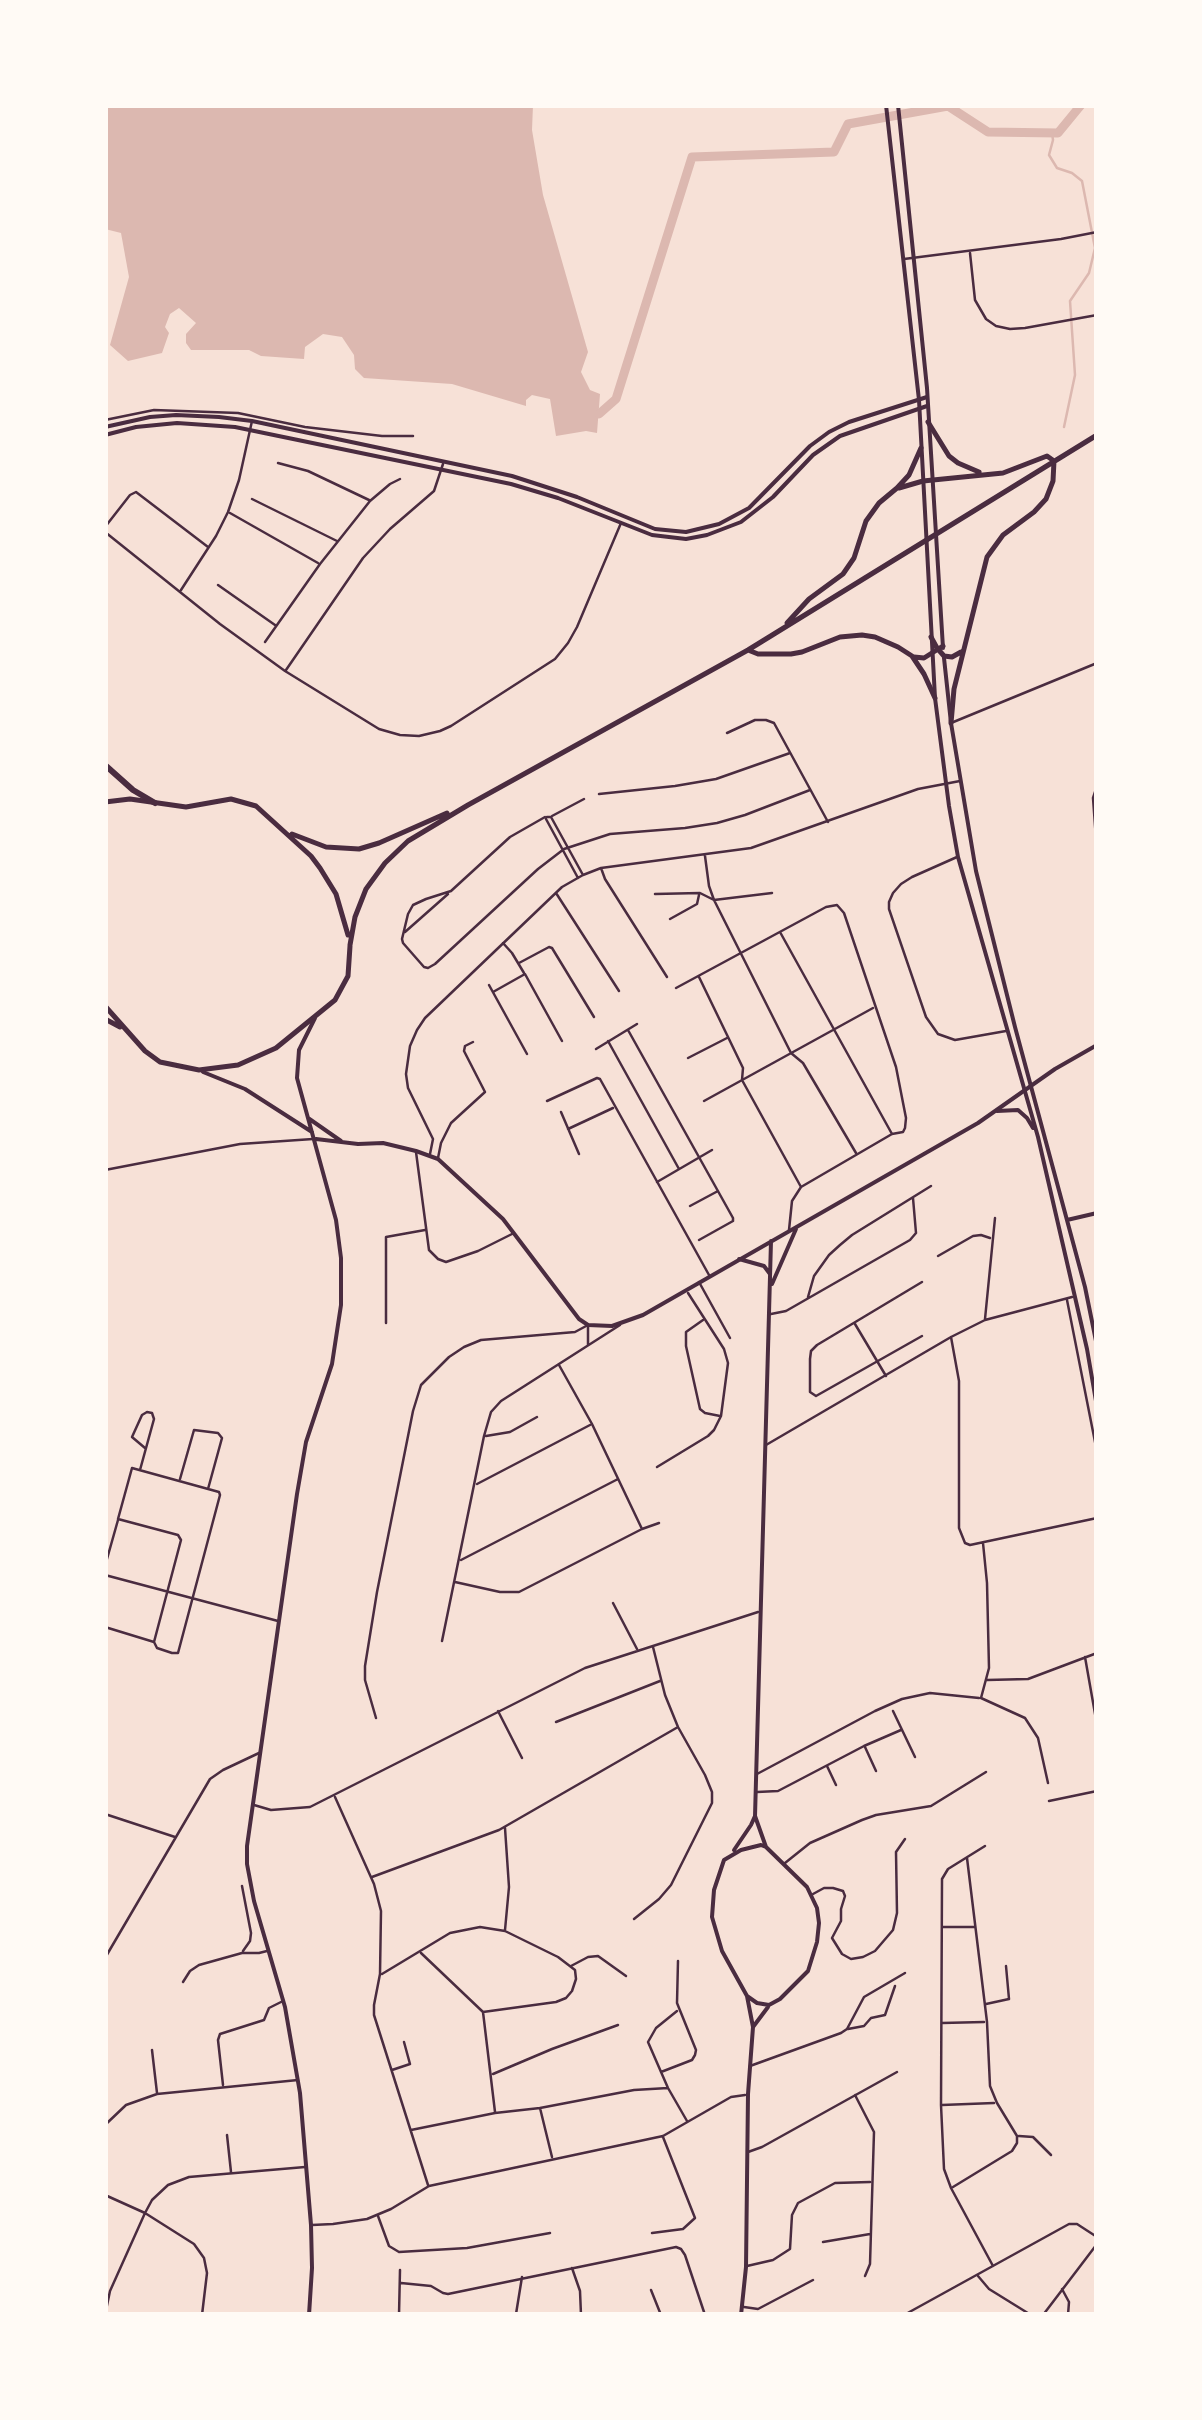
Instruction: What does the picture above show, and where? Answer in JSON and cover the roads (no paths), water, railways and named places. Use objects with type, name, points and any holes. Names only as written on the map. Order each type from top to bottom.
[{"type":"highway","points":[[105,765],[155,803]]},
{"type":"main road","points":[[928,422],[949,456],[986,475]]},
{"type":"main road","points":[[105,1019],[160,1062],[182,1069],[238,1065],[266,1054],[315,1018],[346,984],[351,929],[360,902],[374,876],[408,842],[468,804],[748,650],[1097,435]]},
{"type":"main road","points":[[785,626],[810,599],[843,574],[854,558],[866,521],[914,467],[921,448]]},
{"type":"main road","points":[[898,488],[923,481],[1012,470],[1048,456],[1054,461]]},
{"type":"main road","points":[[950,723],[952,698],[987,557],[1009,529],[1046,499],[1053,481],[1054,461]]},
{"type":"main road","points":[[748,650],[758,654],[791,654],[840,637],[862,635],[885,640],[918,658],[939,652],[952,657],[963,650]]},
{"type":"main road","points":[[931,637],[939,652]]},
{"type":"main road","points":[[912,656],[935,698]]},
{"type":"main road","points":[[105,802],[130,799],[186,806],[221,799],[256,806],[310,856],[329,882],[342,911],[350,945]]},
{"type":"main road","points":[[281,828],[316,845],[359,849],[468,804]]},
{"type":"main road","points":[[105,1006],[132,1037]]},
{"type":"street","points":[[886,105],[919,409],[931,637]]},
{"type":"street","points":[[898,105],[927,397],[939,578],[935,698],[946,782],[958,857],[1038,1138],[1097,1407]]},
{"type":"street","points":[[903,260],[1097,232]]},
{"type":"street","points":[[970,252],[975,300],[986,319],[996,326],[1025,328],[1097,315]]},
{"type":"street","points":[[105,423],[176,415],[252,421],[512,476],[655,529],[674,532],[696,531],[738,515],[829,432],[927,397]]},
{"type":"street","points":[[105,435],[177,423],[250,430],[544,493],[664,538],[696,538],[742,522],[832,442],[862,427],[927,406]]},
{"type":"street","points":[[105,423],[154,410],[238,413],[305,427],[413,436]]},
{"type":"street","points":[[180,592],[228,512],[252,421]]},
{"type":"street","points":[[286,671],[363,558],[401,518],[434,491],[444,461]]},
{"type":"street","points":[[278,463],[308,471],[370,501]]},
{"type":"street","points":[[265,642],[370,501],[400,479]]},
{"type":"street","points":[[209,548],[136,492],[130,494],[105,530],[286,671],[379,728],[409,736],[440,731],[545,668],[561,653],[624,517]]},
{"type":"street","points":[[252,499],[338,541]]},
{"type":"street","points":[[228,512],[320,564]]},
{"type":"street","points":[[218,585],[276,626]]},
{"type":"street","points":[[939,652],[976,871],[1097,1346]]},
{"type":"street","points":[[950,723],[1097,663]]},
{"type":"street","points":[[727,733],[755,720],[774,724],[828,822]]},
{"type":"street","points":[[599,794],[716,779],[790,753]]},
{"type":"street","points":[[430,1155],[433,1139],[408,1088],[407,1061],[416,1030],[556,893],[580,876],[601,868],[751,848],[918,789],[960,781]]},
{"type":"street","points":[[1097,786],[1093,798],[1097,853]]},
{"type":"street","points":[[451,891],[413,905],[404,933],[403,943],[428,968],[566,848],[610,834],[717,822],[810,790]]},
{"type":"street","points":[[404,933],[510,837],[584,799]]},
{"type":"street","points":[[548,817],[580,876]]},
{"type":"street","points":[[705,854],[714,900],[791,1053],[803,1063],[856,1154]]},
{"type":"street","points":[[958,857],[901,884],[892,893],[889,910],[926,1017],[938,1034],[955,1040],[1006,1031]]},
{"type":"street","points":[[601,868],[667,978]]},
{"type":"street","points":[[656,894],[700,893],[714,900],[772,892]]},
{"type":"street","points":[[556,893],[619,991]]},
{"type":"street","points":[[670,919],[697,904],[700,893]]},
{"type":"street","points":[[676,988],[826,906],[842,908],[896,1067],[906,1118],[903,1132],[892,1134],[801,1187],[792,1202],[788,1230]]},
{"type":"street","points":[[780,930],[892,1134]]},
{"type":"street","points":[[503,943],[519,963],[562,1041]]},
{"type":"street","points":[[519,963],[552,948],[594,1017]]},
{"type":"street","points":[[493,992],[525,974]]},
{"type":"street","points":[[698,976],[743,1068],[742,1080],[801,1187]]},
{"type":"street","points":[[488,985],[527,1054]]},
{"type":"street","points":[[704,1102],[876,1006]]},
{"type":"street","points":[[309,2315],[311,2224],[298,2080],[284,2001],[247,1864],[251,1804],[296,1494],[306,1442],[332,1364],[341,1305],[339,1237],[299,1090],[297,1064],[303,1040],[315,1018]]},
{"type":"street","points":[[596,1050],[637,1024]]},
{"type":"street","points":[[628,1030],[733,1221],[698,1240]]},
{"type":"street","points":[[688,1058],[728,1038]]},
{"type":"street","points":[[608,1041],[678,1169]]},
{"type":"street","points":[[438,1159],[441,1143],[452,1123],[485,1092],[464,1051],[473,1042]]},
{"type":"street","points":[[442,1642],[484,1436],[491,1412],[501,1401],[622,1324],[997,1111],[1058,1067],[1097,1045]]},
{"type":"street","points":[[198,1070],[245,1089],[312,1132]]},
{"type":"street","points":[[548,1101],[598,1078],[710,1276]]},
{"type":"street","points":[[568,1130],[615,1107]]},
{"type":"street","points":[[997,1111],[1018,1110],[1038,1138]]},
{"type":"street","points":[[560,1112],[579,1154]]},
{"type":"street","points":[[308,1118],[344,1143]]},
{"type":"street","points":[[105,1170],[240,1144],[315,1139],[383,1143],[430,1155],[515,1232],[573,1312],[588,1325],[588,1345]]},
{"type":"street","points":[[656,1183],[712,1150]]},
{"type":"street","points":[[416,1151],[429,1250],[438,1259],[446,1262],[478,1251],[515,1232]]},
{"type":"street","points":[[808,1298],[814,1276],[852,1234],[931,1186]]},
{"type":"street","points":[[690,1206],[718,1191]]},
{"type":"street","points":[[770,1314],[786,1312],[914,1237],[913,1198]]},
{"type":"street","points":[[1067,1220],[1097,1213]]},
{"type":"street","points":[[985,1320],[994,1218]]},
{"type":"street","points":[[770,1289],[800,1224]]},
{"type":"street","points":[[386,1323],[386,1237],[427,1230]]},
{"type":"street","points":[[938,1256],[973,1236],[991,1238]]},
{"type":"street","points":[[742,2315],[753,2027],[747,1996],[722,1952],[712,1917],[720,1868],[754,1816],[771,1240]]},
{"type":"street","points":[[740,1260],[764,1266],[770,1275]]},
{"type":"street","points":[[700,1282],[730,1338]]},
{"type":"street","points":[[922,1282],[817,1345],[811,1351],[810,1392],[816,1396],[922,1336]]},
{"type":"street","points":[[657,1468],[708,1436],[720,1416],[728,1363],[724,1349],[686,1290]]},
{"type":"street","points":[[765,1446],[985,1320],[1074,1296]]},
{"type":"street","points":[[1066,1298],[1097,1452]]},
{"type":"street","points":[[704,1319],[686,1332],[686,1346],[700,1409],[704,1414],[720,1416]]},
{"type":"street","points":[[854,1323],[886,1376]]},
{"type":"street","points":[[376,1718],[365,1666],[412,1411],[421,1385],[449,1357],[482,1340],[622,1324]]},
{"type":"street","points":[[951,1337],[959,1381],[959,1528],[965,1543],[1097,1518]]},
{"type":"street","points":[[558,1364],[592,1424],[642,1529]]},
{"type":"street","points":[[140,1470],[154,1419],[152,1413],[146,1412],[132,1437],[146,1448]]},
{"type":"street","points":[[484,1436],[510,1432],[537,1417]]},
{"type":"street","points":[[476,1484],[592,1424]]},
{"type":"street","points":[[179,1480],[194,1430],[218,1433],[222,1438],[208,1489]]},
{"type":"street","points":[[105,1566],[132,1468],[220,1495],[178,1653],[156,1648],[154,1642],[180,1537],[118,1519]]},
{"type":"street","points":[[460,1560],[618,1478]]},
{"type":"street","points":[[454,1582],[519,1592],[659,1523]]},
{"type":"street","points":[[982,1698],[988,1668],[983,1542]]},
{"type":"street","points":[[105,1575],[280,1621]]},
{"type":"street","points":[[614,1603],[638,1650]]},
{"type":"street","points":[[251,1804],[271,1810],[302,1809],[576,1672],[759,1612]]},
{"type":"street","points":[[105,1627],[154,1642]]},
{"type":"street","points":[[634,1919],[671,1885],[712,1802],[706,1775],[678,1727],[660,1681],[652,1646]]},
{"type":"street","points":[[986,1680],[1028,1679],[1097,1653]]},
{"type":"street","points":[[1086,1658],[1097,1724]]},
{"type":"street","points":[[556,1722],[660,1681]]},
{"type":"street","points":[[756,1775],[875,1710],[930,1693],[982,1698],[1025,1718],[1038,1738],[1048,1783]]},
{"type":"street","points":[[893,1711],[915,1757]]},
{"type":"street","points":[[498,1712],[522,1758]]},
{"type":"street","points":[[371,1878],[505,1826],[678,1727]]},
{"type":"street","points":[[755,1792],[778,1790],[901,1730]]},
{"type":"street","points":[[864,1746],[876,1771]]},
{"type":"street","points":[[105,1958],[210,1780],[260,1752]]},
{"type":"street","points":[[826,1765],[836,1786]]},
{"type":"street","points":[[784,1864],[822,1838],[876,1815],[931,1806],[986,1772]]},
{"type":"street","points":[[1049,1801],[1097,1790]]},
{"type":"street","points":[[334,1795],[371,1878],[381,1911],[380,1974],[374,2015],[428,2186]]},
{"type":"street","points":[[105,1814],[176,1838]]},
{"type":"street","points":[[753,2027],[769,2005],[801,1980],[812,1960],[819,1923],[812,1894],[766,1846],[754,1816]]},
{"type":"street","points":[[505,1826],[509,1887],[505,1931]]},
{"type":"street","points":[[812,1894],[833,1888],[845,1896],[841,1921],[832,1938],[842,1954],[851,1959],[875,1951],[893,1930],[897,1913],[896,1852],[905,1839]]},
{"type":"street","points":[[730,1855],[760,1844],[766,1846]]},
{"type":"street","points":[[985,1846],[948,1869],[942,1878],[940,2104],[942,2158],[952,2188],[993,2266]]},
{"type":"street","points":[[952,2188],[1017,2143],[990,2086],[987,2022],[967,1856]]},
{"type":"street","points":[[242,1886],[251,1933],[242,1953]]},
{"type":"street","points":[[941,1927],[976,1926]]},
{"type":"street","points":[[380,1974],[442,1938],[480,1927],[505,1931],[571,1966],[576,1980],[566,1998],[484,2012]]},
{"type":"street","points":[[184,1982],[193,1968],[242,1953],[269,1950]]},
{"type":"street","points":[[420,1952],[484,2012],[495,2113]]},
{"type":"street","points":[[571,1966],[598,1956],[626,1976]]},
{"type":"street","points":[[661,2072],[696,2056],[678,2010],[678,1960]]},
{"type":"street","points":[[984,2004],[1010,1998],[1006,1966]]},
{"type":"street","points":[[847,2029],[864,1997],[905,1972]]},
{"type":"street","points":[[750,2066],[864,2026],[871,2018],[884,2014],[895,1986]]},
{"type":"street","points":[[747,1996],[756,2003],[769,2005]]},
{"type":"street","points":[[223,2087],[220,2034],[264,2020],[270,2008],[284,2001]]},
{"type":"street","points":[[678,2010],[650,2036],[650,2048],[688,2122]]},
{"type":"street","points":[[940,2023],[987,2022]]},
{"type":"street","points":[[492,2074],[618,2025]]},
{"type":"street","points":[[390,2070],[410,2064],[404,2042]]},
{"type":"street","points":[[152,2050],[157,2094]]},
{"type":"street","points":[[747,2152],[897,2072]]},
{"type":"street","points":[[105,2125],[126,2105],[157,2094],[298,2080]]},
{"type":"street","points":[[409,2130],[634,2090],[668,2088]]},
{"type":"street","points":[[311,2224],[378,2215],[428,2186],[662,2136],[731,2097],[748,2094]]},
{"type":"street","points":[[856,2095],[874,2132],[872,2233],[870,2264],[865,2276]]},
{"type":"street","points":[[940,2104],[997,2103]]},
{"type":"street","points":[[540,2108],[552,2159]]},
{"type":"street","points":[[227,2136],[231,2174]]},
{"type":"street","points":[[652,2233],[683,2229],[696,2218],[662,2136]]},
{"type":"street","points":[[1017,2136],[1030,2136],[1051,2154]]},
{"type":"street","points":[[105,2315],[110,2290],[145,2214],[168,2184],[189,2178],[306,2167]]},
{"type":"street","points":[[746,2266],[773,2260],[790,2249],[792,2215],[798,2203],[835,2183],[872,2182]]},
{"type":"street","points":[[105,2195],[194,2244],[204,2258],[207,2272],[202,2315]]},
{"type":"street","points":[[378,2215],[389,2246],[399,2252],[466,2248],[550,2233]]},
{"type":"street","points":[[906,2315],[1074,2223],[1097,2237]]},
{"type":"street","points":[[823,2242],[872,2233]]},
{"type":"street","points":[[1043,2315],[1097,2244]]},
{"type":"street","points":[[401,2283],[432,2286],[448,2294],[676,2247],[685,2255],[705,2315]]},
{"type":"street","points":[[572,2267],[580,2291],[580,2315]]},
{"type":"street","points":[[399,2315],[400,2270]]},
{"type":"street","points":[[978,2275],[990,2289],[1031,2315]]},
{"type":"street","points":[[516,2314],[522,2278]]},
{"type":"street","points":[[742,2307],[758,2309],[813,2280]]},
{"type":"street","points":[[1062,2289],[1069,2302],[1068,2315]]},
{"type":"street","points":[[651,2290],[662,2315]]},
{"type":"waterway","points":[[599,414],[616,399],[692,157],[834,152],[848,124],[948,106],[988,132],[1058,133],[1081,105]]},
{"type":"waterway","points":[[1052,133],[1049,155],[1057,168],[1082,181],[1095,248],[1089,273],[1070,301],[1075,375],[1064,427]]}]
